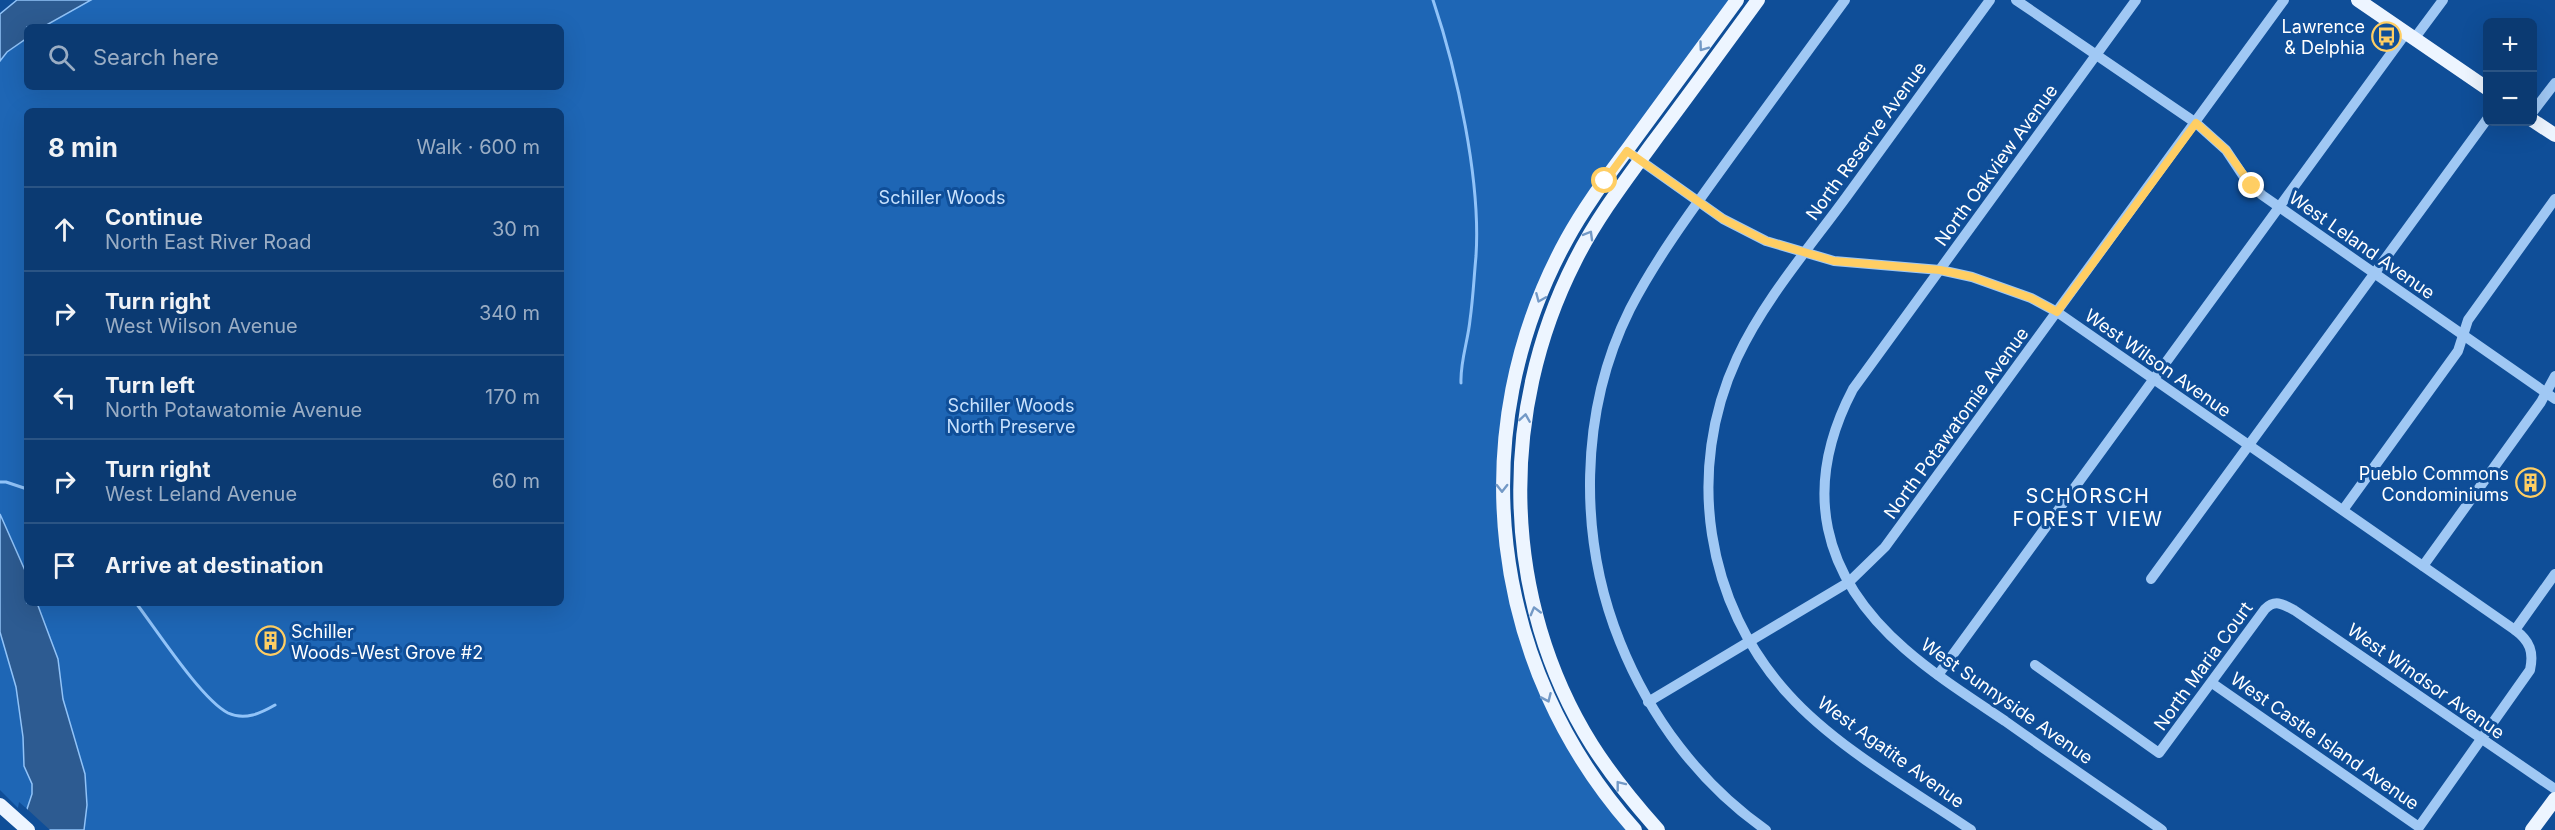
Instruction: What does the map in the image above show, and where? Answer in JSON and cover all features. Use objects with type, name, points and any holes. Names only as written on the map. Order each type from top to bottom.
[{"type":"main road","points":[[1635,830],[1598,783],[1573,745],[1555,715],[1536,670],[1514,592],[1506,543],[1502,484],[1507,423],[1515,374],[1534,311],[1557,257],[1575,224],[1737,0]]},
{"type":"main road","points":[[1658,830],[1617,781],[1591,744],[1562,687],[1534,609],[1521,521],[1520,462],[1523,430],[1532,378],[1545,330],[1565,282],[1586,241],[1640,160],[1758,0]]},
{"type":"main road","points":[[2358,0],[2483,86]]},
{"type":"main road","points":[[2537,123],[2555,135]]},
{"type":"main road","points":[[2532,830],[2555,799]]},
{"type":"main road","points":[[0,805],[28,830]]},
{"type":"street","points":[[1766,830],[1724,796],[1698,771],[1648,702],[1626,659],[1604,596],[1592,525],[1592,453],[1601,389],[1618,337],[1641,290],[1698,202],[1845,0]]},
{"type":"street","name":"North Reserve Avenue","points":[[1750,642],[1730,602],[1713,551],[1708,497],[1708,469],[1712,437],[1720,404],[1737,358],[1770,302],[1990,0]]},
{"type":"street","name":"West Leland Avenue","points":[[2016,0],[2196,123],[2226,150],[2252,186],[2550,396]]},
{"type":"street","name":"North Oakview Avenue","points":[[1849,582],[1830,541],[1825,519],[1824,479],[1833,434],[1853,389],[2136,0]]},
{"type":"street","name":"North Potawatomie Avenue","points":[[1648,702],[1849,582],[1868,566],[1898,531],[2284,0]]},
{"type":"street","points":[[1938,675],[2279,206],[2410,36],[2443,0]]},
{"type":"street","points":[[2537,106],[2555,83]]},
{"type":"street","points":[[2151,579],[2483,123]]},
{"type":"street","name":"West Wilson Avenue","points":[[1627,151],[1698,202],[1766,241],[1805,253],[1855,264],[1940,270],[1972,277],[2004,287],[2057,312],[2515,630],[2529,643],[2532,651],[2530,670],[2481,740]]},
{"type":"street","points":[[2343,510],[2458,351],[2468,320],[2555,199]]},
{"type":"street","points":[[2423,566],[2550,396],[2555,376]]},
{"type":"street","points":[[2515,630],[2555,574]]},
{"type":"street","name":"West Sunnyside Avenue","points":[[1849,582],[1892,637],[1938,675],[2162,830]]},
{"type":"street","name":"North Maria Court","points":[[2035,665],[2159,753],[2265,609],[2270,604],[2277,603]]},
{"type":"street","name":"West Windsor Avenue","points":[[2277,603],[2294,610],[2555,789]]},
{"type":"street","name":"West Agatite Avenue","points":[[1750,642],[1769,671],[1808,715],[1832,735],[1971,830]]},
{"type":"street","name":"West Castle Island Avenue","points":[[2212,683],[2419,826],[2481,740]]},
{"type":"green space","name":"Schiller Woods North Preserve","points":[[91,0],[1730,0],[1567,226],[1531,301],[1508,379],[1498,458],[1499,538],[1513,616],[1539,692],[1577,764],[1626,830],[84,830],[87,805],[85,774],[63,699],[58,659],[38,606],[564,606],[564,108],[24,108],[24,568],[0,514],[0,61],[7,52],[24,40],[24,90],[564,90],[564,24],[48,24]]},
{"type":"green space","points":[[0,632],[16,687],[23,737],[24,766],[32,784],[32,794],[27,809],[19,802],[18,808],[0,790]]},
{"type":"shaded area","points":[[17,0],[91,0],[48,24],[24,24],[24,40],[7,52],[0,61],[0,14]]},
{"type":"shaded area","points":[[0,514],[24,568],[24,606],[38,606],[58,659],[63,699],[85,774],[87,805],[84,830],[25,830],[32,784],[24,766],[23,737],[16,687],[0,632]]},
{"type":"pier","points":[[25,807],[27,809],[50,830],[22,830]]},
{"type":"waterway","points":[[1433,0],[1451,59],[1465,126],[1475,194],[1476,256],[1461,383]]},
{"type":"waterway","points":[[0,482],[24,488]]},
{"type":"waterway","points":[[138,606],[192,679],[205,694],[228,713],[247,716],[275,705]]},
{"type":"place","name":"Lawrence & Delphia","points":[[2386,36]]},
{"type":"place","name":"Pueblo Commons Condominiums","points":[[2530,483]]},
{"type":"place","name":"Schiller Woods-West Grove #2","points":[[270,641]]},
{"type":"district","name":"SCHORSCH FOREST VIEW","points":[[2088,508]]},
{"type":"route","points":[[1605,181],[1627,151],[1723,219],[1766,241],[1834,261],[1940,270],[1972,277],[2031,298],[2057,312],[2196,123],[2226,150],[2252,186]]},
{"type":"park label","name":"Schiller Woods","points":[[942,197]]}]
